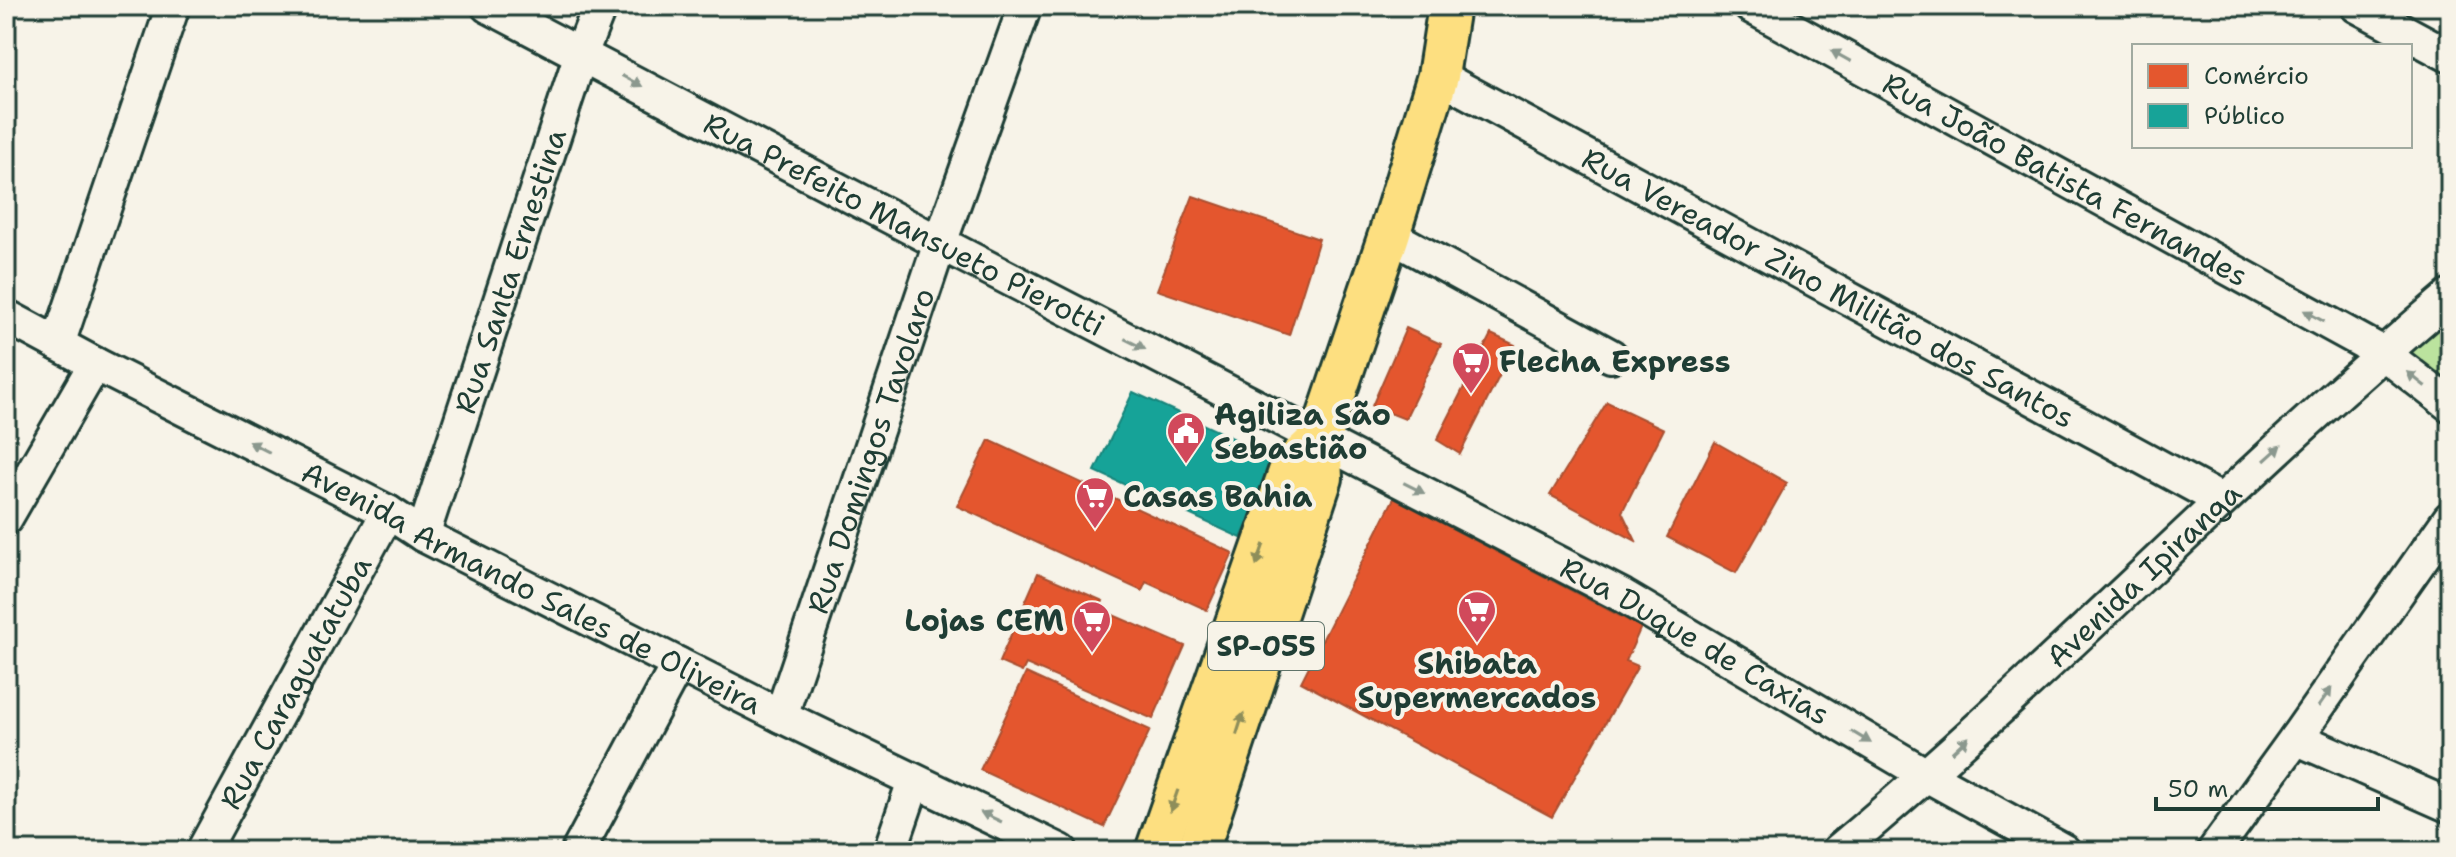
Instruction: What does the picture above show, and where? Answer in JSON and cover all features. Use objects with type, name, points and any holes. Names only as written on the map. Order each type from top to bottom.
[{"type":"main road","name":"SP-055","points":[[1198,851],[1322,478],[1320,439],[1389,235],[1438,76],[1449,6]]},
{"type":"main road","name":"SP-055","points":[[1438,76],[1473,6]]},
{"type":"main road","points":[[1156,851],[1291,466],[1320,439]]},
{"type":"street","points":[[58,344],[173,6]]},
{"type":"street","name":"Rua Prefeito Mansueto Pierotti","points":[[488,6],[1320,439]]},
{"type":"street","name":"Rua Santa Ernestina","points":[[423,535],[581,54],[600,6]]},
{"type":"street","name":"Rua Domingos Tavolaro","points":[[781,716],[940,243],[1025,6]]},
{"type":"street","name":"Rua João Batista Fernandes","points":[[1750,6],[2383,353],[2450,405]]},
{"type":"street","points":[[2357,6],[2450,56]]},
{"type":"street","name":"Rua Vereador Zino Militão dos Santos","points":[[1438,76],[2221,500]]},
{"type":"street","points":[[1389,235],[1611,356]]},
{"type":"street","name":"Avenida Ipiranga","points":[[1838,851],[1928,776],[2221,500],[2450,296]]},
{"type":"street","name":"Avenida Armando Sales de Oliveira","points":[[6,316],[388,512],[423,535],[781,716],[1061,851]]},
{"type":"street","points":[[6,518],[95,364]]},
{"type":"street","name":"Rua Duque de Caxias","points":[[1320,439],[1623,596],[1928,776],[2064,851]]},
{"type":"street","name":"Rua Caraguatatuba","points":[[203,851],[388,512]]},
{"type":"street","points":[[2214,851],[2450,518]]},
{"type":"street","points":[[578,851],[678,664]]},
{"type":"street","points":[[2296,738],[2450,806]]},
{"type":"street","points":[[890,851],[914,781]]},
{"type":"green space","points":[[2450,310],[2450,394],[2391,369]]},
{"type":"building: Comércio","points":[[1193,196],[1319,239],[1289,335],[1157,290]]},
{"type":"building: Comércio","points":[[1406,328],[1441,344],[1405,419],[1372,406]]},
{"type":"building: Comércio","points":[[1491,334],[1515,345],[1460,454],[1437,440]]},
{"type":"building: Comércio","points":[[1607,402],[1664,429],[1622,512],[1636,541],[1550,495]]},
{"type":"building: Comércio","name":"Casas Bahia","points":[[989,440],[1233,553],[1207,610],[1146,582],[1142,591],[957,506]]},
{"type":"building: Comércio","points":[[1715,442],[1787,483],[1736,573],[1667,537]]},
{"type":"building: Comércio","name":"Shibata Supermercados","points":[[1394,498],[1641,627],[1626,661],[1638,666],[1552,817],[1301,682]]},
{"type":"building: Comércio","name":"Lojas CEM","points":[[1038,573],[1103,601],[1099,609],[1185,646],[1153,719],[1026,664],[1022,672],[999,662]]},
{"type":"building: Comércio","points":[[1026,673],[1150,730],[1104,827],[980,770]]},
{"type":"building: Público","name":"Agiliza São Sebastião","points":[[1133,392],[1278,459],[1241,538],[1095,471]]},
{"type":"place","name":"Flecha Express","points":[[1471,395]]},
{"type":"place","name":"Agiliza São Sebastião","points":[[1186,465]]},
{"type":"place","name":"Casas Bahia","points":[[1095,530]]},
{"type":"place","name":"Shibata Supermercados","points":[[1477,644]]},
{"type":"place","name":"Lojas CEM","points":[[1092,654]]}]
